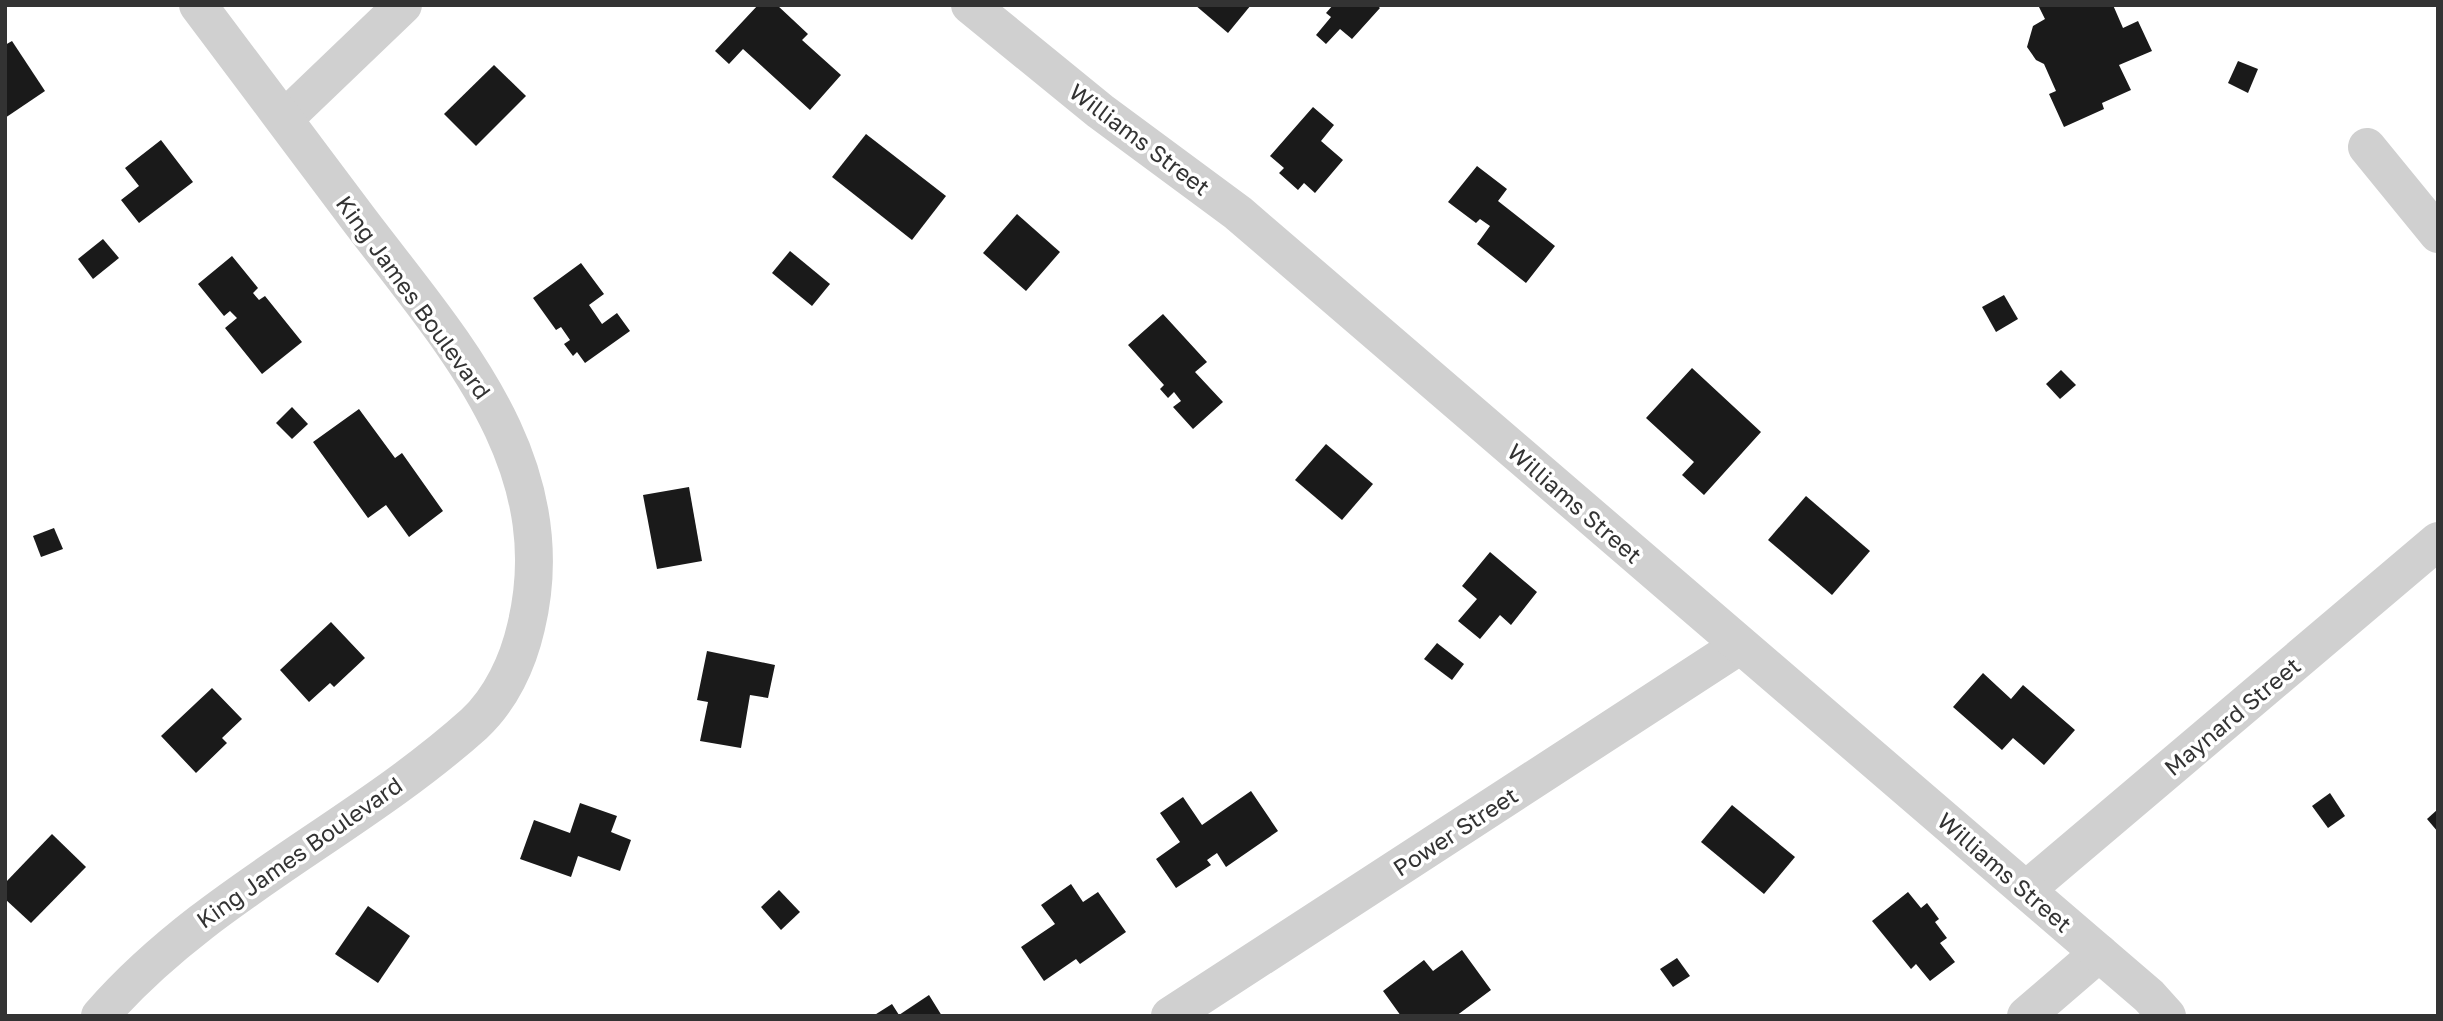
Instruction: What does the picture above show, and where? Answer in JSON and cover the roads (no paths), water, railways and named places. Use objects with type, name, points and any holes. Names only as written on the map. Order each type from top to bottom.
[{"type":"street","name":"King James Boulevard","points":[[100,1016],[156,957],[200,921],[380,796],[476,722],[503,688],[522,643],[534,596],[537,551],[516,456],[474,373],[198,5]]},
{"type":"street","points":[[284,119],[403,5]]},
{"type":"street","name":"Williams Street","points":[[970,5],[1100,111],[1238,213],[2099,953],[2167,1016]]},
{"type":"street","points":[[2367,147],[2438,234]]},
{"type":"street","name":"Maynard Street","points":[[2026,890],[2438,541]]},
{"type":"street","name":"Power Street","points":[[1170,1016],[1739,646]]},
{"type":"street","points":[[2026,1016],[2099,953]]}]
